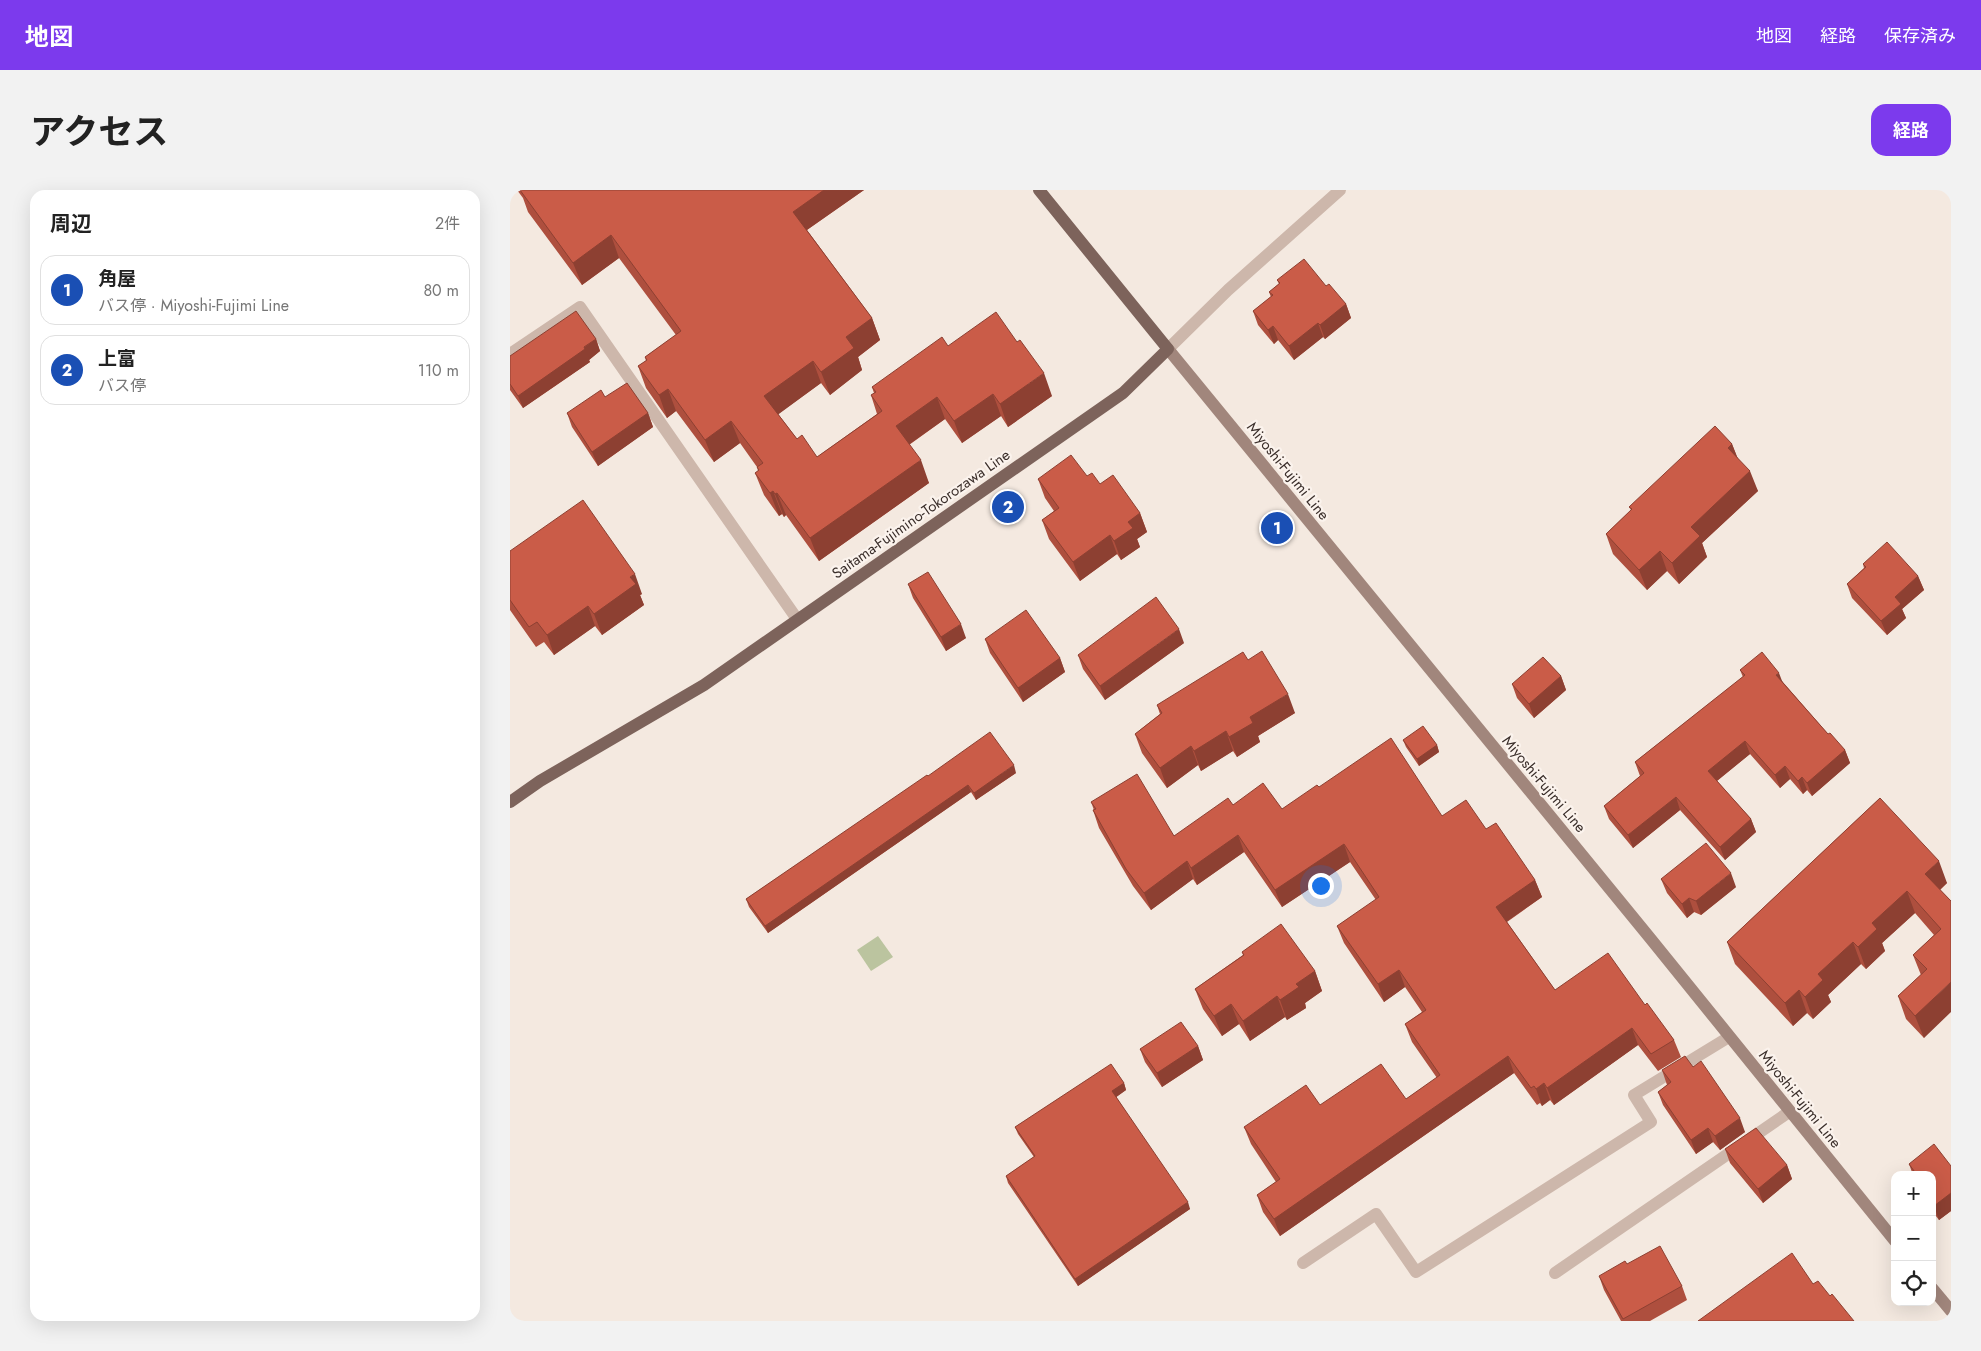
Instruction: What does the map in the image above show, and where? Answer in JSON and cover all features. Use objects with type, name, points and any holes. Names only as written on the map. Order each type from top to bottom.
[{"type":"main road","points":[[1039,190],[1168,349]]},
{"type":"main road","name":"Saitama-Fujimino-Tokorozawa Line","points":[[510,802],[540,781],[704,685],[1123,393],[1168,349]]},
{"type":"main road","name":"Miyoshi-Fujimi Line","points":[[1168,349],[1891,1237]]},
{"type":"main road","points":[[1936,1293],[1951,1311]]},
{"type":"street","points":[[1168,349],[1228,290],[1340,190]]},
{"type":"street","points":[[510,354],[580,307],[797,619]]},
{"type":"street","points":[[1303,1263],[1376,1214],[1416,1272],[1651,1122],[1634,1096],[1729,1037]]},
{"type":"street","points":[[1555,1273],[1789,1112]]},
{"type":"green space","points":[[878,936],[893,957],[871,971],[857,950]]},
{"type":"building","points":[[520,190],[824,190],[793,212],[872,318],[846,337],[854,348],[821,372],[813,361],[764,396],[797,439],[802,435],[817,457],[882,411],[871,395],[876,392],[872,387],[942,337],[948,346],[996,312],[1017,342],[1020,340],[1044,373],[1000,404],[993,394],[954,421],[937,397],[896,426],[921,460],[810,538],[777,493],[775,494],[773,491],[770,493],[755,473],[759,470],[757,467],[763,463],[731,421],[705,440],[668,389],[659,395],[638,366],[647,360],[645,357],[681,331],[611,235],[573,263]]},
{"type":"building","points":[[1304,259],[1326,286],[1329,284],[1346,304],[1289,346],[1273,326],[1268,330],[1253,311],[1273,295],[1269,292],[1280,283],[1277,280]]},
{"type":"building","points":[[576,311],[596,339],[584,347],[585,349],[518,396],[510,384],[510,356]]},
{"type":"building","points":[[627,383],[648,413],[592,452],[567,413],[601,390],[605,397]]},
{"type":"building","points":[[1715,426],[1732,444],[1728,448],[1750,471],[1691,527],[1700,536],[1672,563],[1660,551],[1639,570],[1606,534],[1632,509],[1629,507]]},
{"type":"building","points":[[1071,455],[1087,476],[1092,473],[1100,484],[1113,475],[1140,513],[1128,522],[1133,528],[1114,541],[1110,535],[1073,562],[1042,520],[1059,508],[1038,479]]},
{"type":"building","points":[[583,500],[635,574],[630,577],[636,584],[594,614],[588,606],[547,635],[537,622],[529,627],[510,600],[510,551]]},
{"type":"building","points":[[1887,542],[1918,576],[1895,597],[1901,604],[1881,621],[1847,584],[1866,567],[1863,564]]},
{"type":"building","points":[[928,572],[961,624],[941,637],[908,584]]},
{"type":"building","points":[[1156,597],[1179,629],[1100,686],[1078,655]]},
{"type":"building","points":[[1026,610],[1060,658],[1018,688],[985,639]]},
{"type":"building","points":[[1262,651],[1288,694],[1250,717],[1253,723],[1229,737],[1226,731],[1194,751],[1191,746],[1160,768],[1135,734],[1162,713],[1157,705],[1243,652],[1248,660]]},
{"type":"building","points":[[1762,652],[1779,673],[1776,675],[1828,734],[1830,733],[1845,750],[1807,783],[1802,777],[1798,781],[1785,766],[1775,775],[1745,741],[1708,771],[1751,819],[1720,847],[1676,797],[1628,835],[1604,806],[1644,773],[1635,762],[1745,675],[1740,670]]},
{"type":"building","points":[[1543,657],[1561,676],[1529,704],[1512,684]]},
{"type":"building","points":[[1423,726],[1437,745],[1417,759],[1403,740]]},
{"type":"building","points":[[990,732],[1014,765],[974,793],[968,785],[765,926],[746,899]]},
{"type":"building","points":[[1391,738],[1442,816],[1466,800],[1486,829],[1496,823],[1535,880],[1496,907],[1555,990],[1608,953],[1645,1005],[1647,1003],[1674,1040],[1651,1054],[1632,1028],[1547,1088],[1544,1083],[1536,1089],[1534,1086],[1531,1088],[1508,1056],[1274,1219],[1257,1195],[1280,1179],[1244,1127],[1306,1085],[1320,1105],[1381,1064],[1406,1099],[1440,1075],[1405,1024],[1426,1010],[1399,970],[1378,984],[1337,926],[1379,897],[1344,844],[1275,890],[1238,835],[1191,868],[1187,861],[1144,893],[1126,869],[1093,810],[1096,809],[1091,802],[1137,774],[1174,836],[1228,798],[1233,805],[1263,783],[1282,809],[1317,785],[1319,787]]},
{"type":"building","points":[[1880,798],[1939,861],[1925,874],[1951,901],[1951,982],[1915,1016],[1898,996],[1927,969],[1913,955],[1941,929],[1907,891],[1872,923],[1877,929],[1858,947],[1853,942],[1818,974],[1823,980],[1805,997],[1799,990],[1785,1003],[1727,942]]},
{"type":"building","points":[[1706,843],[1731,873],[1696,901],[1689,898],[1682,904],[1661,879]]},
{"type":"building","points":[[1281,924],[1315,971],[1296,984],[1299,987],[1280,1000],[1277,996],[1243,1021],[1231,1004],[1214,1016],[1195,989],[1244,955],[1242,952]]},
{"type":"building","points":[[1181,1022],[1198,1046],[1157,1073],[1140,1049]]},
{"type":"building","points":[[1685,1056],[1693,1067],[1701,1061],[1740,1118],[1715,1136],[1708,1128],[1691,1140],[1658,1092],[1671,1082],[1662,1070]]},
{"type":"building","points":[[1111,1064],[1124,1083],[1112,1091],[1188,1202],[1075,1279],[1006,1176],[1035,1156],[1015,1127]]},
{"type":"building","points":[[1756,1128],[1787,1165],[1758,1189],[1725,1149]]},
{"type":"building","points":[[1934,1144],[1951,1166],[1951,1193],[1936,1204],[1936,1171],[1914,1171],[1909,1164]]},
{"type":"building","points":[[1660,1246],[1682,1286],[1623,1319],[1599,1276],[1625,1261],[1627,1264]]},
{"type":"building","points":[[1792,1253],[1813,1284],[1818,1281],[1830,1296],[1832,1294],[1854,1321],[1698,1321]]},
{"type":"place","name":"上富","points":[[1008,507]]},
{"type":"place","name":"角屋","points":[[1277,528]]}]
